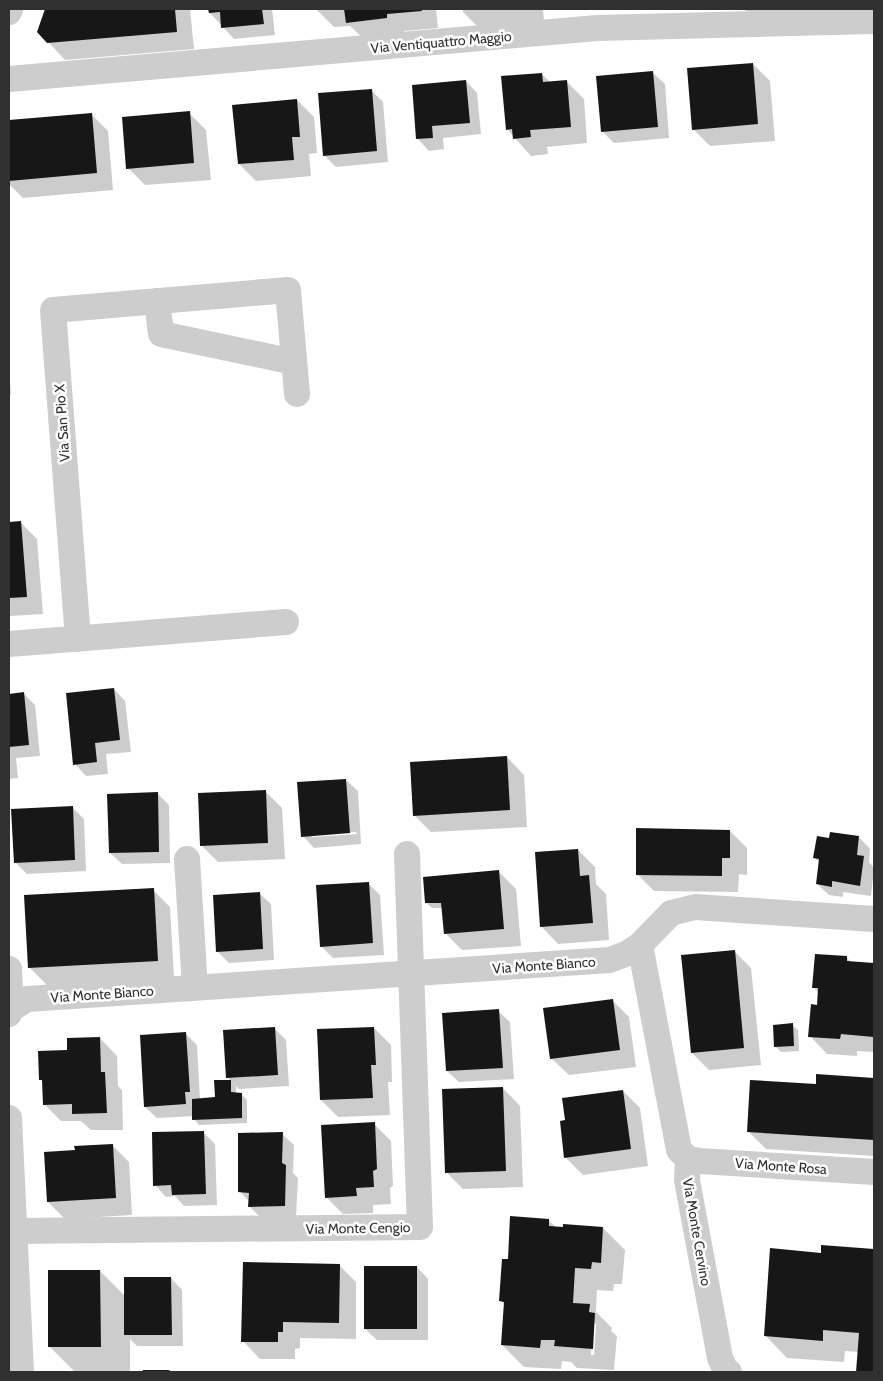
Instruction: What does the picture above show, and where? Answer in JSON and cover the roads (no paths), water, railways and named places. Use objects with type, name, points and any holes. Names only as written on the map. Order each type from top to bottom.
[{"type":"street","name":"Via Ventiquattro Maggio","points":[[9,79],[597,28],[865,17]]},
{"type":"street","name":"Via San Pio X","points":[[78,639],[53,310],[288,290],[297,394]]},
{"type":"street","points":[[157,301],[161,334],[294,362]]},
{"type":"street","points":[[9,644],[286,622]]},
{"type":"street","name":"Via Monte Cengio","points":[[14,1232],[420,1227],[407,854]]},
{"type":"street","points":[[187,859],[195,988]]},
{"type":"street","name":"Via Monte Bianco","points":[[10,1011],[27,999],[610,960],[628,953],[640,945],[671,913],[695,907],[874,919]]},
{"type":"street","name":"Via Monte Cervino","points":[[640,945],[679,1150],[688,1159],[687,1180],[720,1358],[726,1371],[729,1372]]},
{"type":"street","name":"Via Monte Bianco","points":[[9,969],[10,1011]]},
{"type":"street","points":[[9,1118],[21,1372]]},
{"type":"street","name":"Via Monte Rosa","points":[[688,1159],[874,1172]]}]
